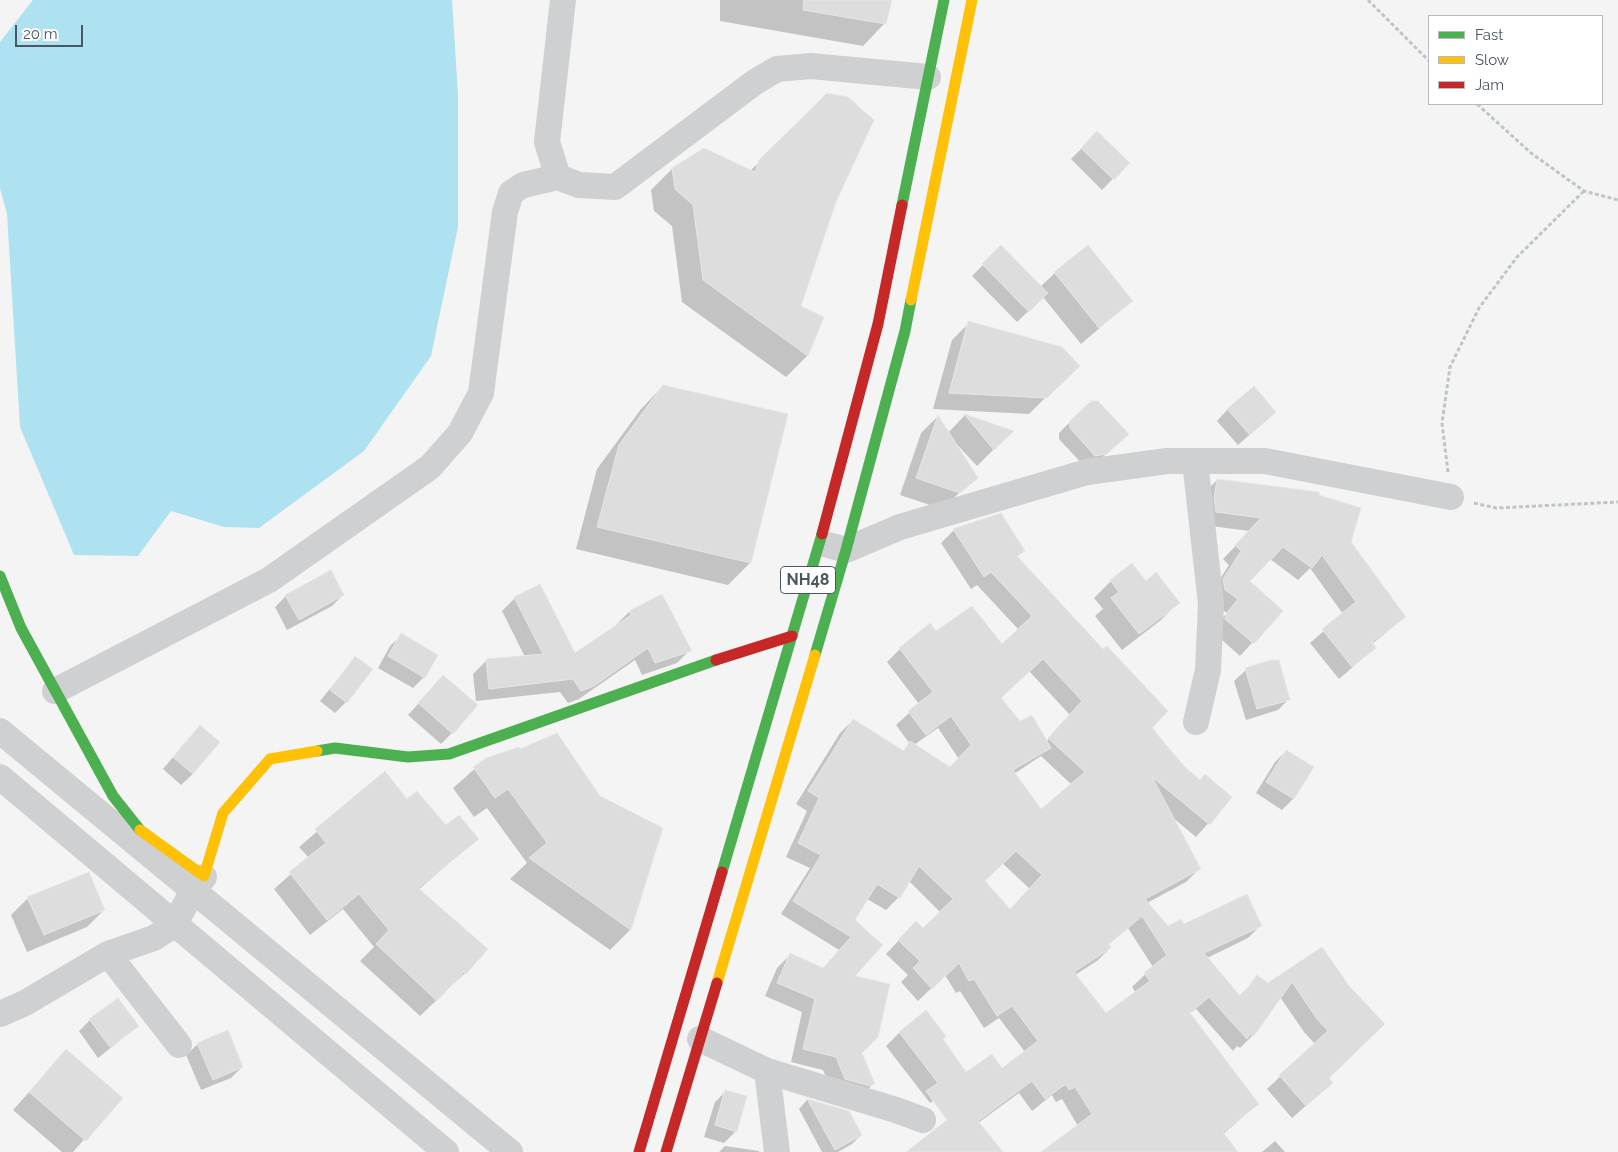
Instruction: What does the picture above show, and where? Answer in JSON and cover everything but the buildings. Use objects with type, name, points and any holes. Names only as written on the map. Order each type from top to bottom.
[{"type":"main road","name":"NH48","points":[[666,1152],[700,1039],[765,771],[792,636],[820,542],[878,324],[944,0]]},
{"type":"main road","name":"NH48","points":[[639,1152],[765,771],[846,550],[905,331],[972,0]]},
{"type":"main road","points":[[0,576],[21,628],[114,796],[137,828],[199,883],[223,813],[270,759],[335,748],[357,749],[408,757],[449,754],[528,728],[679,671],[792,636]]},
{"type":"street","points":[[558,177],[547,142],[563,0]]},
{"type":"street","points":[[55,691],[269,580],[430,467],[460,433],[481,393],[506,212],[511,193],[523,185],[558,177],[579,185],[615,187],[755,82],[777,69],[811,66],[928,77]]},
{"type":"street","points":[[820,542],[846,550],[900,527],[1087,472],[1167,461],[1265,462],[1451,497]]},
{"type":"street","points":[[1195,461],[1211,604],[1208,670],[1196,722]]},
{"type":"street","points":[[0,731],[199,883],[510,1152]]},
{"type":"street","points":[[0,777],[446,1152]]},
{"type":"street","points":[[0,1014],[25,1003],[108,954],[154,938],[175,924],[199,883]]},
{"type":"street","points":[[108,954],[179,1045]]},
{"type":"street","points":[[700,1039],[767,1071],[923,1120]]},
{"type":"street","points":[[767,1071],[777,1152]]},
{"type":"path","points":[[1368,0],[1428,59]]},
{"type":"path","points":[[1477,105],[1531,154],[1584,191],[1618,200]]},
{"type":"path","points":[[1584,191],[1516,257],[1479,308],[1450,367],[1442,422],[1451,497],[1496,508],[1618,502]]},
{"type":"water","points":[[33,0],[452,0],[458,95],[458,227],[431,356],[364,451],[259,528],[224,527],[171,511],[138,556],[74,555],[20,427],[7,214],[0,188],[0,42]]},
{"type":"traffic: fast","points":[[902,205],[944,0]]},
{"type":"traffic: fast","points":[[815,655],[846,550],[905,331],[911,300]]},
{"type":"traffic: fast","points":[[722,872],[822,534]]},
{"type":"traffic: fast","points":[[0,576],[21,628],[113,796],[140,830]]},
{"type":"traffic: fast","points":[[317,751],[335,748],[408,757],[449,754],[716,660]]},
{"type":"traffic: slow","points":[[911,300],[972,0]]},
{"type":"traffic: slow","points":[[717,983],[815,655]]},
{"type":"traffic: slow","points":[[140,830],[204,876],[223,813],[270,759],[317,751]]},
{"type":"traffic: jam","points":[[822,534],[878,324],[902,205]]},
{"type":"traffic: jam","points":[[716,660],[792,636]]},
{"type":"traffic: jam","points":[[639,1152],[722,872]]},
{"type":"traffic: jam","points":[[666,1152],[717,983]]}]
